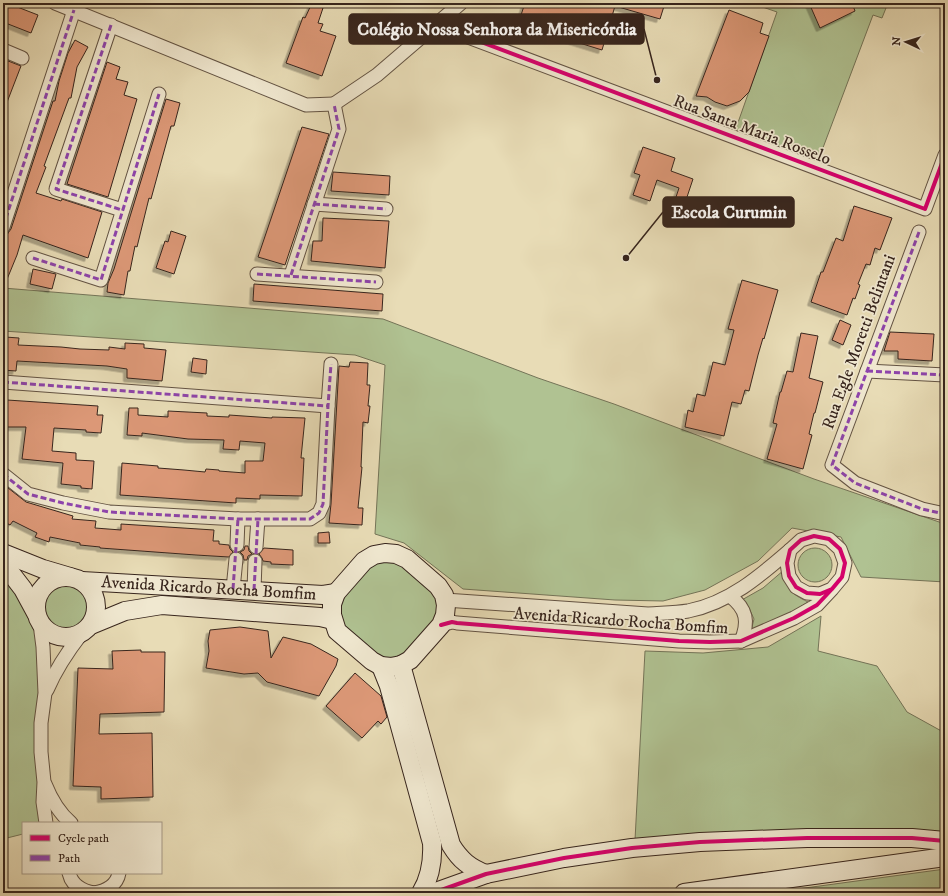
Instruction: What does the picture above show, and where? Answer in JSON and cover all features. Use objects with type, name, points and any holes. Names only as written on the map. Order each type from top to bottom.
[{"type":"street","points":[[55,3],[306,105],[334,104],[377,75],[461,3]]},
{"type":"street","points":[[3,227],[74,10]]},
{"type":"street","points":[[111,25],[56,189],[122,210]]},
{"type":"street","name":"Rua Santa Maria Rosselo","points":[[436,25],[925,209],[945,155]]},
{"type":"street","points":[[3,50],[22,58]]},
{"type":"street","points":[[33,258],[101,280],[159,94]]},
{"type":"street","points":[[291,275],[339,129],[334,104]]},
{"type":"street","points":[[314,204],[386,209]]},
{"type":"street","name":"Rua Egle Moretti Belintani","points":[[919,232],[832,465],[855,483],[922,509],[945,514]]},
{"type":"street","points":[[257,274],[291,275],[376,282]]},
{"type":"street","points":[[3,474],[28,494],[108,512],[238,519],[310,520],[319,513],[323,504],[331,364]]},
{"type":"street","points":[[867,371],[945,375]]},
{"type":"street","points":[[3,382],[328,406]]},
{"type":"street","points":[[237,546],[238,519]]},
{"type":"street","points":[[256,547],[258,519]]},
{"type":"street","name":"Avenida Ricardo Rocha Bomfim","points":[[381,666],[372,661],[338,631],[333,620],[332,609],[336,593],[364,561],[379,553],[391,553],[407,558],[438,586],[445,600],[662,614],[688,611],[708,606],[730,596],[758,578],[801,540],[814,536],[829,539],[840,549],[844,563],[842,577],[817,605],[794,618],[741,641],[679,641],[452,622],[441,625]]},
{"type":"street","points":[[790,550],[787,563],[789,576],[796,587],[807,593],[820,594],[832,588]]},
{"type":"street","name":"Avenida Ricardo Rocha Bomfim","points":[[3,553],[76,579],[322,595],[336,593]]},
{"type":"street","points":[[233,589],[236,559]]},
{"type":"street","points":[[254,590],[255,561]]},
{"type":"street","points":[[3,563],[23,589],[38,618],[49,633],[59,637],[71,638],[86,629],[95,616],[97,606],[95,596],[89,587],[76,579],[59,577],[48,582],[40,590],[36,601],[38,618],[43,647],[45,693],[41,723],[41,752],[44,782],[43,802],[46,822]]},
{"type":"street","name":"Avenida Ricardo Rocha Bomfim","points":[[730,596],[742,607],[745,615],[745,631],[741,641]]},
{"type":"street","points":[[421,893],[431,867],[432,843],[389,686],[381,666],[391,667],[401,665],[410,660],[441,625],[446,610],[445,600]]},
{"type":"street","name":"Avenida Ricardo Rocha Bomfim","points":[[45,693],[67,652],[86,629],[125,611],[162,605],[313,616],[333,620]]},
{"type":"street","points":[[401,665],[451,845],[462,860],[477,871],[486,874]]},
{"type":"street","points":[[44,782],[49,796],[57,808],[70,822]]},
{"type":"street","points":[[433,893],[486,874],[579,855],[632,848],[700,842],[807,838],[912,838],[945,841]]},
{"type":"street","points":[[684,893],[945,857]]},
{"type":"street","points":[[68,874],[75,885],[84,891],[94,893],[104,891],[113,885],[118,874]]},
{"type":"green space","points":[[751,3],[888,3],[882,18],[873,15],[818,161],[735,131],[777,12]]},
{"type":"green space","points":[[3,288],[383,319],[538,378],[614,404],[814,479],[945,524],[945,582],[861,577],[841,537],[792,528],[758,561],[705,590],[663,601],[615,600],[463,589],[404,543],[375,534],[385,365],[355,355],[3,331]]},
{"type":"green space","points":[[812,548],[818,548],[827,553],[831,559],[831,571],[827,577],[818,582],[812,582],[803,577],[798,568],[798,562],[803,553]]},
{"type":"green space","points":[[381,561],[398,563],[433,592],[438,602],[435,621],[405,654],[395,659],[380,657],[343,626],[340,618],[341,601],[369,567]]},
{"type":"green space","points":[[3,563],[36,613],[46,822],[22,822],[22,834],[3,839]]},
{"type":"green space","points":[[784,570],[786,582],[790,590],[808,602],[786,616],[751,631],[754,619],[748,606],[740,601],[763,588]]},
{"type":"green space","points":[[61,582],[71,582],[84,589],[91,602],[91,612],[84,625],[71,632],[61,632],[52,628],[45,621],[41,612],[41,602],[45,593],[52,586]]},
{"type":"green space","points":[[821,616],[818,651],[877,666],[907,712],[945,733],[945,833],[635,840],[645,651],[703,653],[768,647]]},
{"type":"green space","points":[[945,869],[945,893],[768,893]]},
{"type":"building","points":[[3,3],[7,3],[38,15],[31,33],[3,22]]},
{"type":"building","points":[[312,3],[323,8],[318,23],[323,24],[320,31],[336,36],[322,76],[286,63],[303,17],[305,18]]},
{"type":"building","points":[[525,3],[665,3],[660,19],[615,6],[602,50],[518,24]]},
{"type":"building","points":[[809,3],[852,3],[855,11],[820,28]]},
{"type":"building","points":[[729,10],[763,23],[760,33],[769,36],[749,92],[740,101],[727,106],[715,102],[707,97],[696,96]]},
{"type":"building","points":[[75,40],[88,47],[77,67],[71,98],[69,98],[44,166],[46,167],[36,193],[61,201],[62,199],[102,212],[88,258],[23,235],[17,255],[3,289],[3,248],[8,233],[11,229],[53,101],[55,101],[59,81],[68,53]]},
{"type":"building","points":[[3,59],[21,66],[4,110],[3,110]]},
{"type":"building","points":[[107,62],[120,67],[116,79],[128,82],[124,95],[137,99],[108,197],[67,184]]},
{"type":"building","points":[[166,99],[180,103],[174,126],[171,126],[151,199],[149,198],[137,247],[135,246],[130,271],[128,271],[124,295],[107,292],[108,283],[114,269]]},
{"type":"building","points":[[302,127],[329,134],[285,265],[258,257]]},
{"type":"building","points":[[643,147],[675,158],[671,171],[693,179],[686,200],[676,197],[679,188],[657,180],[650,201],[633,195],[640,175],[634,173]]},
{"type":"building","points":[[333,172],[390,176],[389,195],[331,191]]},
{"type":"building","points":[[854,206],[892,218],[880,250],[875,248],[870,265],[866,264],[858,284],[860,285],[855,299],[853,298],[847,315],[811,302],[821,272],[823,272],[836,238],[843,241]]},
{"type":"building","points":[[323,218],[389,221],[385,268],[311,261],[313,241],[322,241]]},
{"type":"building","points":[[171,231],[186,236],[174,274],[156,268],[165,241],[168,242]]},
{"type":"building","points":[[33,269],[56,274],[52,289],[30,284]]},
{"type":"building","points":[[742,280],[778,290],[758,355],[749,391],[745,390],[741,404],[732,402],[724,436],[685,427],[688,410],[693,412],[697,394],[705,396],[713,362],[725,365],[734,330],[728,329]]},
{"type":"building","points":[[254,284],[383,294],[382,311],[253,301]]},
{"type":"building","points":[[840,320],[851,325],[843,345],[832,340]]},
{"type":"building","points":[[890,332],[934,334],[932,361],[898,359],[898,351],[884,351]]},
{"type":"building","points":[[801,333],[818,336],[809,378],[823,382],[809,434],[812,435],[803,469],[767,459],[777,424],[773,423],[780,392],[787,371],[793,372]]},
{"type":"building","points":[[5,337],[19,338],[18,345],[109,350],[109,347],[125,349],[125,343],[144,344],[144,348],[166,350],[162,381],[127,378],[127,369],[107,366],[17,361],[16,371],[3,370]]},
{"type":"building","points":[[193,358],[207,360],[206,374],[191,372]]},
{"type":"building","points":[[350,362],[368,363],[367,385],[370,385],[368,423],[363,422],[362,467],[358,508],[363,508],[362,525],[329,523],[339,366],[349,367]]},
{"type":"building","points":[[7,400],[98,406],[97,415],[103,415],[101,433],[86,432],[86,430],[54,428],[52,451],[76,453],[76,460],[94,461],[92,489],[81,488],[81,486],[61,484],[63,463],[22,459],[26,427],[6,427]]},
{"type":"building","points":[[129,408],[138,408],[138,415],[168,417],[168,411],[207,413],[207,416],[229,417],[229,415],[272,418],[305,418],[301,458],[304,458],[302,496],[260,495],[260,499],[236,498],[236,503],[120,495],[122,463],[205,472],[206,469],[245,473],[245,461],[263,461],[265,443],[240,441],[239,450],[223,449],[224,440],[188,439],[142,433],[142,436],[127,435]]},
{"type":"building","points":[[3,484],[26,502],[73,516],[72,519],[96,521],[95,528],[121,530],[121,524],[214,530],[213,541],[219,541],[219,544],[229,545],[233,552],[229,557],[100,548],[80,545],[80,543],[50,537],[49,542],[35,537],[37,533],[13,521],[10,525],[3,521]]},
{"type":"building","points":[[329,532],[330,543],[318,543],[318,533]]},
{"type":"building","points":[[245,546],[248,546],[249,551],[252,554],[248,556],[247,560],[244,560],[243,555],[240,552],[244,550]]},
{"type":"building","points":[[264,548],[293,550],[293,565],[271,564],[271,562],[263,561],[259,554]]},
{"type":"building","points":[[240,627],[268,631],[271,658],[283,637],[311,644],[338,659],[336,666],[319,696],[267,682],[258,673],[244,674],[206,668],[209,651],[208,641],[210,630]]},
{"type":"building","points":[[141,650],[141,652],[165,652],[164,712],[100,714],[99,734],[152,733],[153,797],[101,799],[101,787],[73,786],[78,668],[113,669],[112,651]]},
{"type":"building","points":[[355,673],[381,696],[387,717],[381,724],[378,721],[362,738],[326,706]]},
{"type":"marked path","points":[[3,227],[74,10]]},
{"type":"marked path","points":[[111,25],[56,189],[122,210]]},
{"type":"marked path","points":[[33,258],[101,280],[159,94]]},
{"type":"marked path","points":[[291,275],[339,129],[334,104]]},
{"type":"marked path","points":[[314,204],[386,209]]},
{"type":"marked path","points":[[919,232],[832,465],[855,483],[922,509],[945,514]]},
{"type":"marked path","points":[[257,274],[376,282]]},
{"type":"marked path","points":[[3,474],[28,494],[109,512],[238,519],[310,519],[319,513],[323,504],[331,364]]},
{"type":"marked path","points":[[867,371],[945,375]]},
{"type":"marked path","points":[[3,382],[328,406]]},
{"type":"marked path","points":[[233,589],[238,519]]},
{"type":"marked path","points":[[254,590],[258,519]]},
{"type":"cycle path","points":[[436,25],[925,209],[945,155]]},
{"type":"cycle path","points":[[441,625],[452,622],[679,641],[741,641],[794,618],[817,605],[832,589],[842,577],[845,563],[840,549],[829,539],[814,536],[801,540],[790,550],[787,563],[789,576],[796,587],[807,593],[820,594],[832,589]]},
{"type":"cycle path","points":[[433,893],[486,874],[564,858],[632,848],[700,842],[807,838],[912,838],[945,841]]},
{"type":"place","name":"Colégio Nossa Senhora da Misericórdia","points":[[657,80]]},
{"type":"place","name":"Escola Curumin","points":[[626,258]]}]
